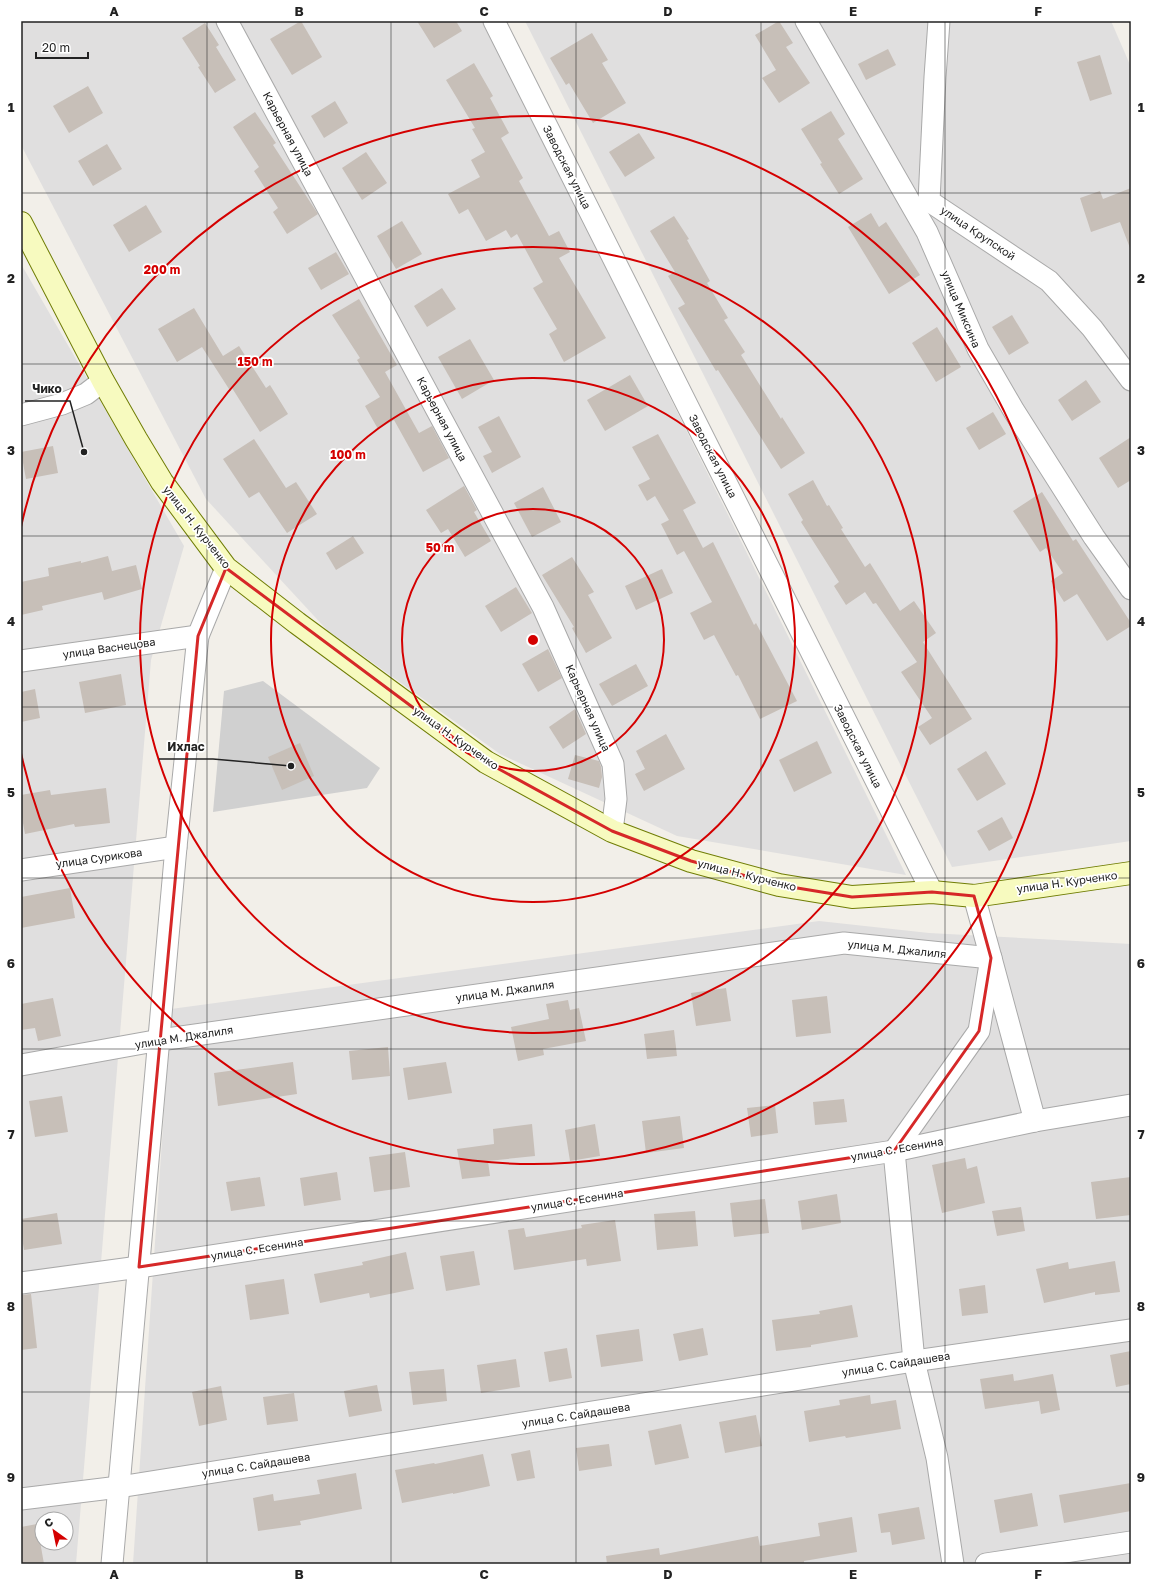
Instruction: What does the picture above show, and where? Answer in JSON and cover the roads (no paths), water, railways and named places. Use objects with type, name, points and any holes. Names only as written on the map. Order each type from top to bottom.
[{"type":"main road","name":"улица Н. Курченко","points":[[21,223],[104,381],[162,482],[226,568],[297,623],[486,762],[612,831],[691,861],[779,885],[852,897],[932,892],[974,896],[1131,873]]},
{"type":"street","name":"Карьерная улица","points":[[227,21],[543,607],[613,764],[616,799],[612,831]]},
{"type":"street","name":"Заводская улица","points":[[494,21],[932,892]]},
{"type":"street","name":"улица Миксина","points":[[806,21],[927,232],[978,349],[1014,411],[1094,537],[1131,589]]},
{"type":"street","name":"улица Крупской","points":[[939,21],[934,77],[929,201],[1049,281],[1092,328],[1131,380]]},
{"type":"street","points":[[890,167],[929,201]]},
{"type":"street","points":[[21,415],[62,404],[86,394],[104,381]]},
{"type":"street","points":[[112,1564],[160,1040],[176,847],[198,636],[226,568]]},
{"type":"street","name":"улица Васнецова","points":[[21,661],[198,636]]},
{"type":"street","name":"улица Сурикова","points":[[21,870],[176,847]]},
{"type":"street","points":[[974,896],[1035,1121]]},
{"type":"street","name":"улица М. Джалиля","points":[[21,1065],[160,1040],[844,943],[990,958]]},
{"type":"street","points":[[953,1564],[937,1458],[914,1361],[894,1151],[979,1031],[990,958]]},
{"type":"street","name":"улица С. Есенина","points":[[21,1282],[139,1266],[894,1151],[1035,1121],[1131,1106]]},
{"type":"street","name":"улица С. Сайдашева","points":[[21,1499],[119,1487],[914,1361],[1131,1330]]},
{"type":"street","points":[[986,1564],[1131,1542]]},
{"type":"place","name":"Чико","points":[[84,452]]},
{"type":"place","name":"Ихлас","points":[[291,766]]}]
